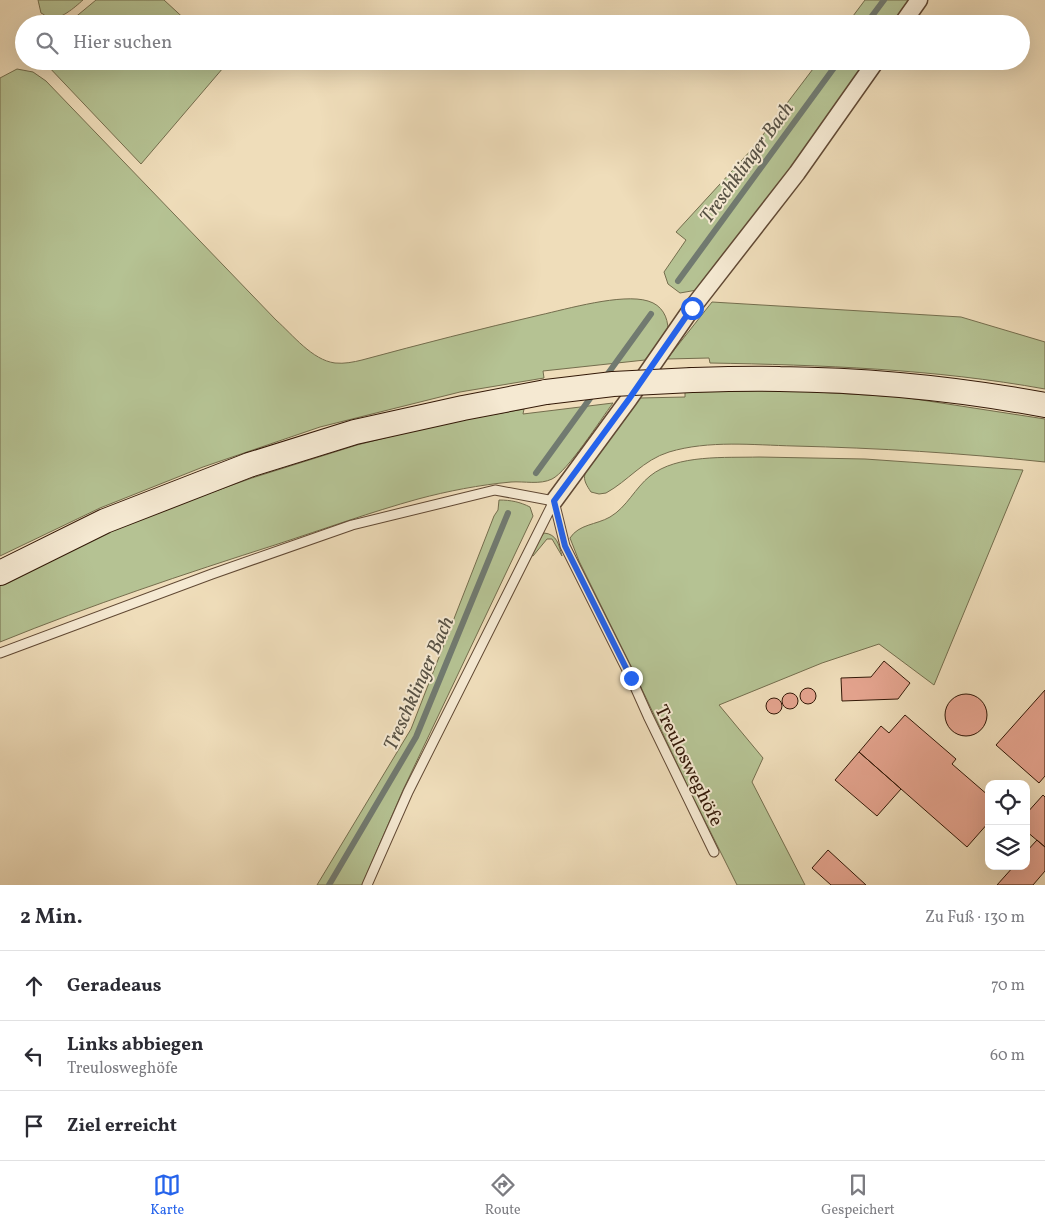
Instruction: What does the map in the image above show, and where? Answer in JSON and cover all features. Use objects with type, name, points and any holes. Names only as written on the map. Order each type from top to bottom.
[{"type":"main road","points":[[0,573],[105,521],[249,465],[355,432],[546,392],[613,384],[692,380],[780,379],[853,382],[925,388],[1045,405]]},
{"type":"street","points":[[908,15],[919,0]]},
{"type":"street","points":[[554,501],[629,399],[692,308],[797,174],[870,70]]},
{"type":"lane","points":[[0,653],[352,525],[495,490],[554,501],[408,792],[367,885]]},
{"type":"lane","name":"Treulosweghöfe","points":[[554,501],[565,546],[631,678],[714,852]]},
{"type":"green space","points":[[38,0],[83,0],[62,15],[44,15],[41,13]]},
{"type":"green space","points":[[96,0],[164,0],[180,15],[78,15]]},
{"type":"green space","points":[[865,0],[910,0],[900,15],[854,15]]},
{"type":"green space","points":[[15,70],[22,70],[33,72],[46,81],[276,320],[303,346],[327,361],[345,363],[356,361],[473,331],[610,300],[637,299],[657,305],[665,316],[668,330],[645,360],[543,371],[544,378],[460,392],[320,427],[203,467],[100,508],[0,556],[0,78]]},
{"type":"green space","points":[[52,70],[221,70],[141,164]]},
{"type":"green space","points":[[812,70],[861,70],[752,221],[697,290],[680,293],[668,284],[664,272],[686,240],[676,232],[753,148]]},
{"type":"green space","points":[[712,302],[961,317],[1045,342],[1045,389],[1004,382],[878,369],[710,363],[709,358],[667,359]]},
{"type":"green space","points":[[781,390],[902,397],[1045,419],[1045,462],[888,450],[747,444],[715,445],[684,448],[669,452],[643,465],[606,493],[591,492],[587,485],[585,474],[594,457],[640,398],[685,397],[685,392]]},
{"type":"green space","points":[[613,403],[575,456],[558,474],[547,481],[511,482],[475,487],[441,493],[400,504],[138,590],[0,642],[0,585],[108,532],[162,510],[252,478],[357,445],[440,424],[524,409],[523,414]]},
{"type":"green space","points":[[759,457],[865,459],[1023,470],[934,685],[879,644],[822,663],[719,705],[763,758],[752,782],[805,885],[737,885],[579,561],[570,538],[578,530],[605,520],[616,513],[650,476],[661,469],[674,464],[702,459]]},
{"type":"green space","points":[[499,500],[508,500],[530,507],[533,516],[403,790],[362,885],[317,885],[411,729],[494,516],[498,510]]},
{"type":"green space","points":[[544,533],[555,538],[562,556],[552,539],[547,539],[533,556],[529,554]]},
{"type":"building","points":[[884,661],[910,683],[898,699],[842,701],[841,678],[871,677]]},
{"type":"building","points":[[808,688],[814,690],[816,696],[814,702],[808,704],[802,702],[800,696],[802,690]]},
{"type":"building","points":[[1045,690],[1045,776],[1039,783],[996,745]]},
{"type":"building","points":[[790,693],[796,695],[798,701],[796,707],[790,709],[784,707],[782,701],[784,695]]},
{"type":"building","points":[[966,694],[981,700],[987,715],[981,730],[966,736],[951,730],[945,715],[951,700]]},
{"type":"building","points":[[774,698],[780,700],[782,706],[780,712],[774,714],[768,712],[766,706],[768,700]]},
{"type":"building","points":[[905,715],[956,759],[952,764],[985,793],[985,827],[967,847],[859,752],[881,726],[889,733]]},
{"type":"building","points":[[859,752],[901,789],[877,816],[835,780]]},
{"type":"building","points":[[1043,795],[1045,797],[1045,847],[1030,834],[1030,810]]},
{"type":"building","points":[[1037,840],[1045,847],[1045,871],[1033,885],[997,885],[1010,870],[1030,870],[1030,848]]},
{"type":"building","points":[[828,850],[866,885],[831,885],[812,868]]},
{"type":"waterway","name":"Treschklinger Bach","points":[[873,15],[884,0]]},
{"type":"waterway","name":"Treschklinger Bach","points":[[678,281],[832,70]]},
{"type":"waterway","name":"Treschklinger Bach","points":[[604,379],[651,314]]},
{"type":"waterway","name":"Treschklinger Bach","points":[[536,473],[594,393]]},
{"type":"waterway","name":"Treschklinger Bach","points":[[329,885],[416,737],[508,513]]},
{"type":"route","points":[[631,678],[565,546],[554,501],[629,399],[692,308]]}]
